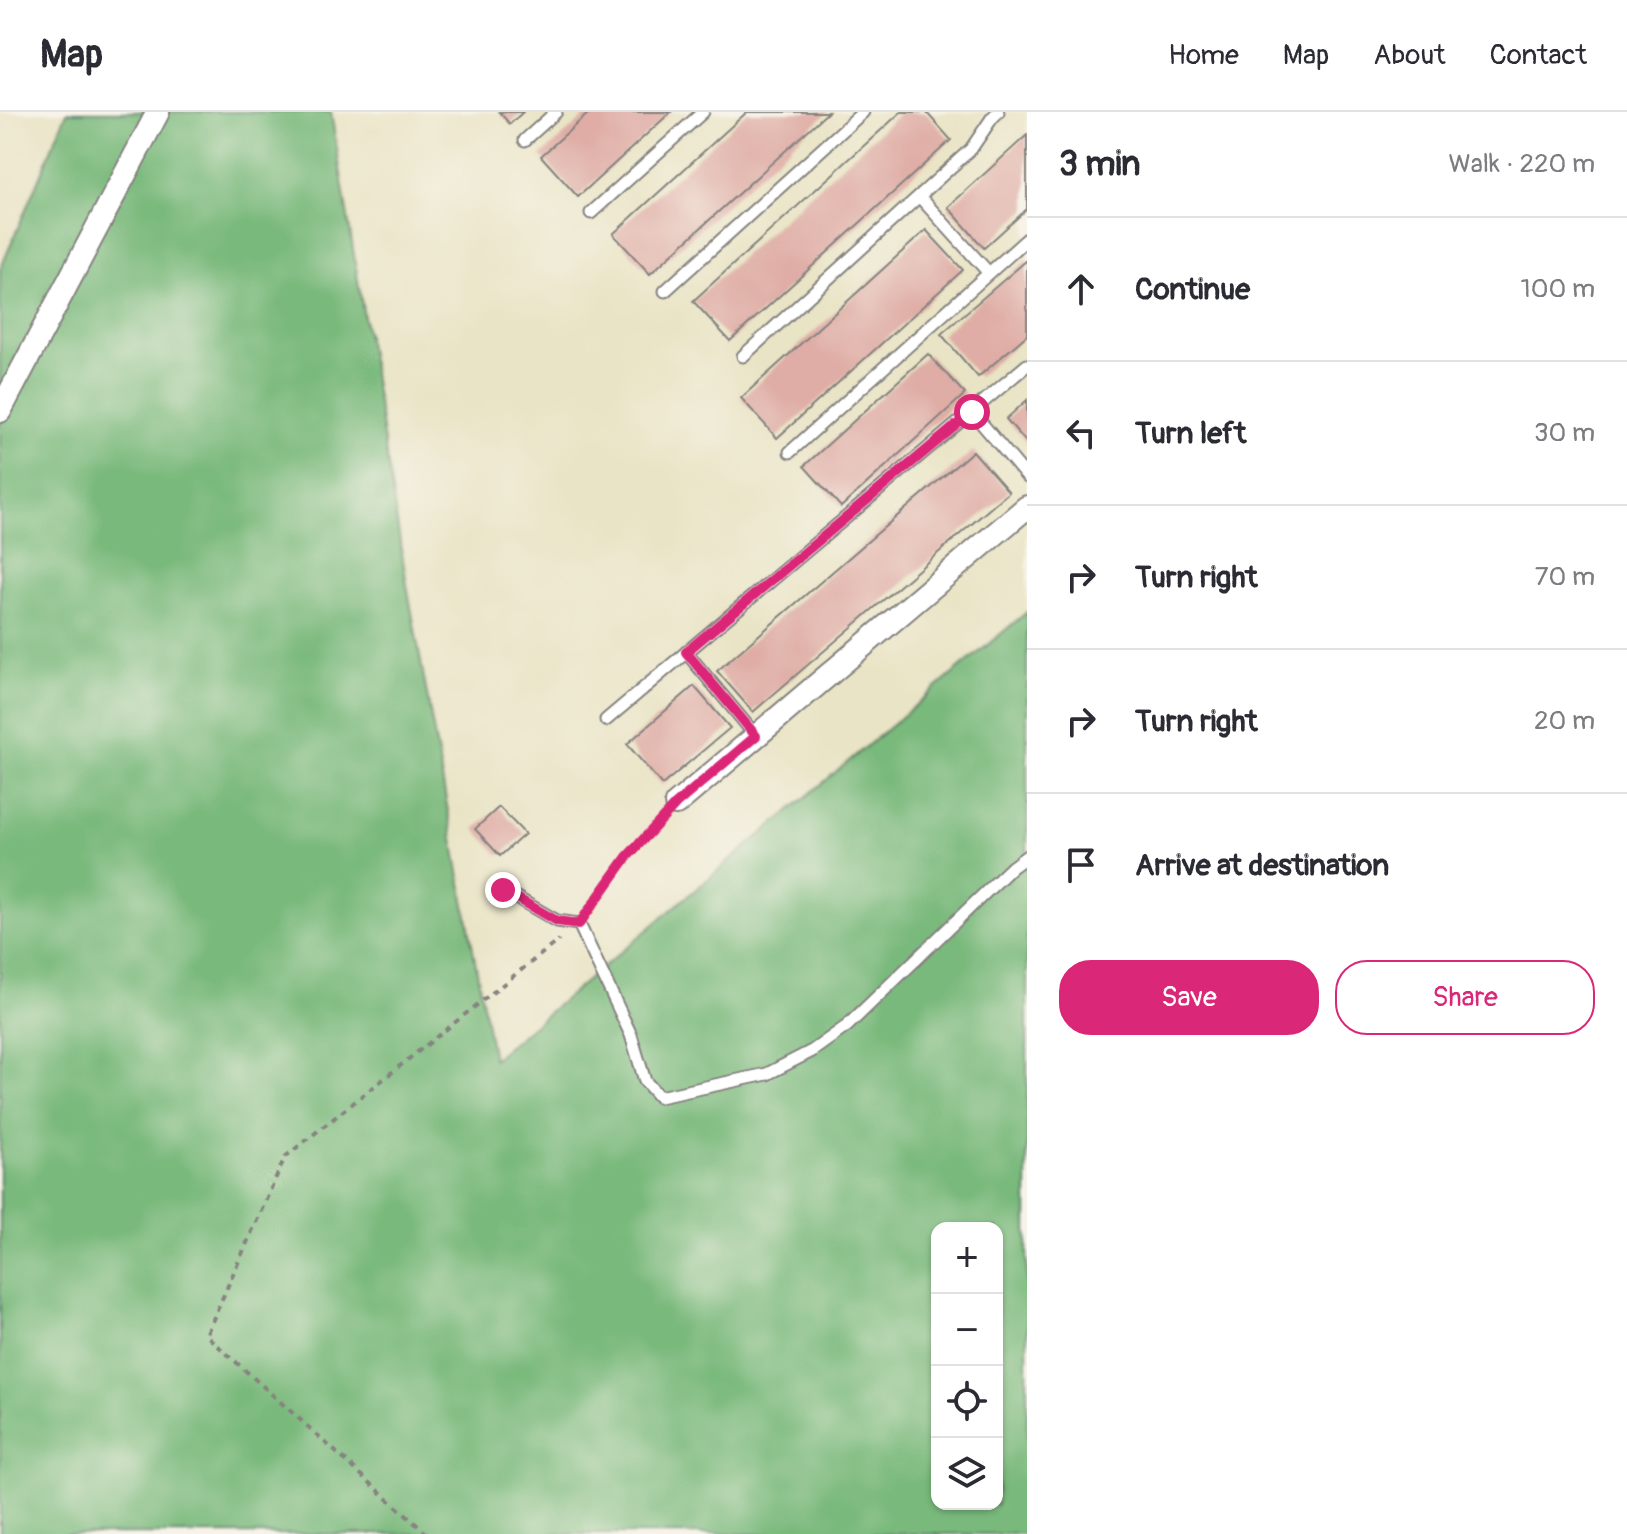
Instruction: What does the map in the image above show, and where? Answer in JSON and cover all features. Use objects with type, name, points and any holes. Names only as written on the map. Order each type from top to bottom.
[{"type":"street","points":[[0,411],[158,112]]},
{"type":"street","points":[[676,804],[1027,507]]},
{"type":"lane","points":[[525,140],[556,112]]},
{"type":"lane","points":[[591,213],[703,112]]},
{"type":"lane","points":[[665,291],[863,112]]},
{"type":"lane","points":[[743,356],[971,149],[998,112]]},
{"type":"lane","points":[[919,196],[988,272]]},
{"type":"lane","points":[[790,452],[1027,239]]},
{"type":"lane","points":[[606,720],[1027,365]]},
{"type":"lane","points":[[972,412],[1027,477]]},
{"type":"lane","points":[[686,652],[756,736]]},
{"type":"lane","points":[[503,890],[557,921],[579,924],[631,1035],[645,1081],[659,1097],[767,1074],[812,1051],[847,1026],[1027,856]]},
{"type":"path","points":[[424,1533],[206,1335],[285,1157],[579,924],[627,857],[676,804]]},
{"type":"green space","points":[[67,112],[331,112],[407,585],[493,1059],[1027,612],[1027,1534],[0,1534],[0,270]]},
{"type":"building","points":[[499,112],[523,112],[510,124]]},
{"type":"building","points":[[590,112],[671,112],[578,197],[541,156]]},
{"type":"building","points":[[747,112],[828,112],[650,274],[613,234]]},
{"type":"building","points":[[901,112],[926,112],[951,140],[730,341],[693,301]]},
{"type":"building","points":[[1027,135],[1027,209],[984,248],[948,207]]},
{"type":"building","points":[[926,230],[963,270],[777,438],[741,398]]},
{"type":"building","points":[[1027,260],[1027,335],[978,377],[941,334]]},
{"type":"building","points":[[928,354],[965,394],[841,507],[804,466]]},
{"type":"building","points":[[1027,400],[1027,443],[1006,419]]},
{"type":"building","points":[[973,451],[1009,492],[753,712],[717,671]]},
{"type":"building","points":[[694,686],[730,728],[662,785],[627,744]]},
{"type":"building","points":[[499,807],[525,834],[500,856],[475,829]]},
{"type":"route","points":[[503,890],[557,921],[579,924],[627,857],[676,804],[756,736],[686,652],[972,412]]}]
